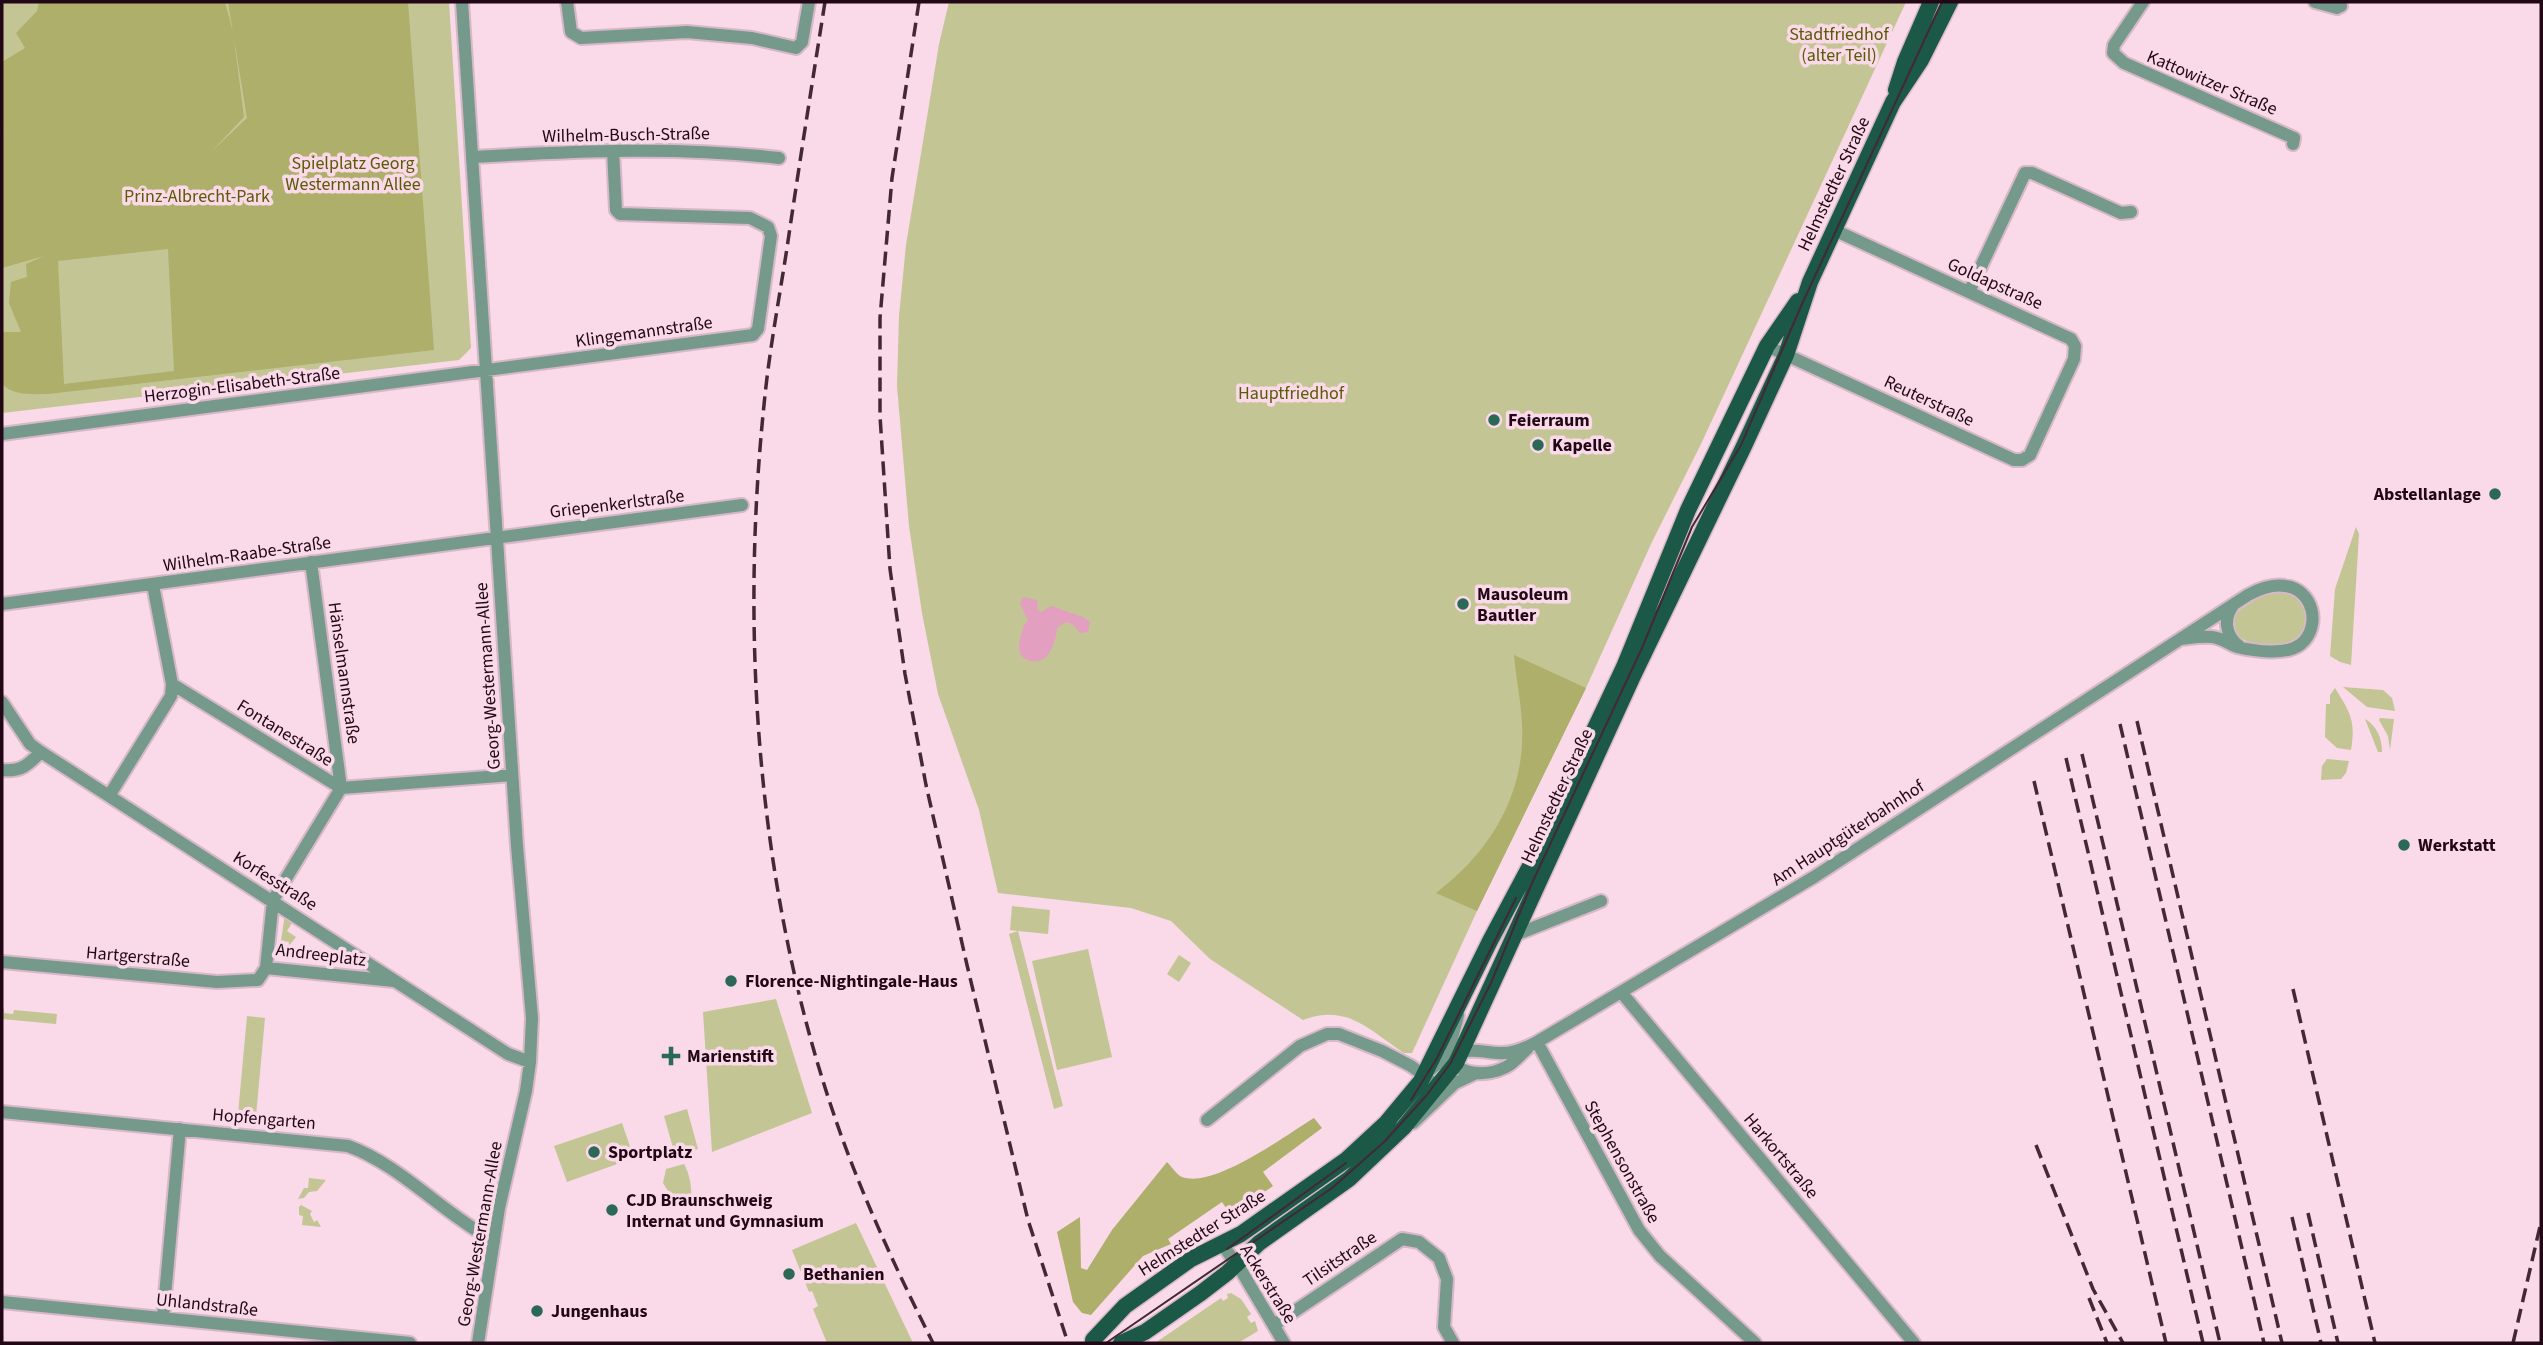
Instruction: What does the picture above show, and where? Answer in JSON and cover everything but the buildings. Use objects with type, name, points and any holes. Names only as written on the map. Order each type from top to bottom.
[{"type":"main road","name":"Helmstedter Straße","points":[[1893,102],[1901,71],[1931,2]]},
{"type":"main road","name":"Helmstedter Straße","points":[[1121,1343],[1145,1332],[1218,1281],[1259,1243],[1349,1179],[1408,1123],[1456,1057],[1476,1021],[1641,658],[1786,355],[1810,282],[1893,102],[1921,60],[1950,2]]},
{"type":"main road","name":"Helmstedter Straße","points":[[1093,1340],[1125,1306],[1194,1257],[1255,1225],[1357,1151],[1399,1110],[1425,1075],[1536,854],[1624,667],[1667,560],[1767,346],[1810,282]]},
{"type":"main road","points":[[1706,473],[1727,483]]},
{"type":"street","name":"Georg-Westermann-Allee","points":[[462,2],[512,775],[531,1018],[530,1062],[494,1241],[478,1343]]},
{"type":"street","points":[[567,2],[571,32],[581,38],[687,32],[752,38],[796,48],[802,42],[810,2]]},
{"type":"street","name":"Kattowitzer Straße","points":[[2143,2],[2114,45],[2113,53],[2123,64],[2294,138],[2293,144]]},
{"type":"street","points":[[2315,2],[2337,8],[2341,6]]},
{"type":"street","name":"Wilhelm-Busch-Straße","points":[[473,157],[569,151],[701,150],[779,158]]},
{"type":"street","name":"Klingemannstraße","points":[[486,372],[753,335],[758,329],[771,236],[768,227],[750,218],[620,214],[616,210],[613,151]]},
{"type":"street","points":[[1969,292],[2025,173],[2032,173],[2121,213],[2131,212]]},
{"type":"street","name":"Goldapstraße","points":[[1834,230],[2071,339],[2075,346],[2074,359],[2051,410]]},
{"type":"street","name":"Reuterstraße","points":[[1767,346],[2014,460],[2022,460],[2030,455],[2051,410]]},
{"type":"street","name":"Herzogin-Elisabeth-Straße","points":[[2,435],[486,372]]},
{"type":"street","name":"Griepenkerlstraße","points":[[496,537],[743,505]]},
{"type":"street","name":"Wilhelm-Raabe-Straße","points":[[2,604],[496,537]]},
{"type":"street","name":"Hänselmannstraße","points":[[311,562],[341,788]]},
{"type":"street","points":[[108,796],[171,696],[172,684],[153,585]]},
{"type":"street","name":"Am Hauptgüterbahnhof","points":[[1478,1073],[1507,1067],[1533,1045],[1814,877],[2237,601],[2258,590],[2284,586],[2301,593],[2312,610],[2311,631],[2295,648],[2282,651],[2245,648],[2213,637],[2180,639]]},
{"type":"street","points":[[2237,601],[2229,612],[2227,628],[2233,640],[2245,648]]},
{"type":"street","name":"Fontanestraße","points":[[172,684],[341,788],[512,775]]},
{"type":"street","name":"Korfesstraße","points":[[2,702],[30,744],[41,752],[508,1054],[530,1062]]},
{"type":"street","points":[[2,770],[19,770],[41,752]]},
{"type":"street","points":[[273,901],[341,788]]},
{"type":"street","name":"Andreeplatz","points":[[273,901],[266,968],[394,981]]},
{"type":"street","points":[[1515,935],[1601,901]]},
{"type":"street","name":"Hartgerstraße","points":[[2,962],[217,982],[258,980],[266,968]]},
{"type":"street","name":"Harkortstraße","points":[[1621,992],[1914,1343]]},
{"type":"street","points":[[1461,1001],[1452,1041],[1456,1057],[1465,1072],[1478,1073]]},
{"type":"street","points":[[1476,1021],[1478,1038],[1493,1052]]},
{"type":"street","points":[[1206,1120],[1300,1046],[1327,1034],[1352,1038],[1425,1075],[1456,1057]]},
{"type":"street","name":"Am Hauptgüterbahnhof","points":[[1456,1057],[1479,1050],[1504,1053],[1533,1045]]},
{"type":"street","name":"Stephensonstraße","points":[[1533,1045],[1639,1230],[1660,1256],[1755,1343]]},
{"type":"street","name":"Helmstedter Straße","points":[[1408,1123],[1422,1117],[1455,1083],[1478,1073]]},
{"type":"street","name":"Helmstedter Straße","points":[[1408,1123],[1428,1083],[1425,1075]]},
{"type":"street","name":"Hopfengarten","points":[[2,1112],[337,1143],[360,1150],[475,1231],[494,1241]]},
{"type":"street","points":[[163,1318],[180,1129]]},
{"type":"street","name":"Tilsitstraße","points":[[1274,1325],[1402,1239],[1419,1242],[1439,1258],[1447,1279],[1444,1327],[1453,1343]]},
{"type":"street","name":"Ackerstraße","points":[[1222,1244],[1284,1343]]},
{"type":"street","name":"Uhlandstraße","points":[[2,1302],[410,1343]]},
{"type":"green space","name":"Prinz-Albrecht-Park","points":[[2,2],[449,2],[471,348],[459,360],[2,413]]},
{"type":"green space","name":"Prinz-Albrecht-Park","points":[[39,2],[225,2],[233,31],[228,2],[408,2],[434,350],[48,394],[18,392],[2,384],[2,332],[21,332],[9,303],[11,282],[27,277],[26,264],[44,256],[2,268],[2,62],[25,48],[16,33],[37,11]],"holes":[[[233,35],[247,118],[211,152],[244,117]],[[168,249],[174,371],[64,384],[58,261]]]},
{"type":"green space","name":"Hauptfriedhof","points":[[949,2],[1906,2],[1701,444],[1651,544],[1586,688],[1477,911],[1412,1053],[1404,1053],[1368,1028],[1345,1017],[1332,1015],[1303,1020],[1210,959],[1171,921],[1131,908],[998,893],[979,810],[938,694],[909,526],[897,386],[899,316],[906,245],[939,44]]},
{"type":"green space","points":[[2356,527],[2359,534],[2351,665],[2330,656],[2335,589]]},
{"type":"green space","points":[[2282,591],[2297,598],[2306,611],[2306,627],[2298,637],[2284,644],[2268,646],[2240,637],[2234,626],[2237,612],[2259,597]]},
{"type":"green space","points":[[1514,655],[1586,688],[1477,911],[1436,893],[1473,859],[1488,840],[1511,797],[1522,750]]},
{"type":"green space","points":[[2343,687],[2383,690],[2392,698],[2395,711],[2367,707]]},
{"type":"green space","points":[[2335,688],[2350,717],[2353,731],[2351,750],[2337,748],[2325,737],[2326,704],[2330,704],[2330,695]]},
{"type":"green space","points":[[2380,718],[2394,719],[2390,750],[2388,736]]},
{"type":"green space","points":[[2365,719],[2378,733],[2382,752],[2378,752]]},
{"type":"green space","points":[[2327,759],[2349,761],[2346,773],[2341,779],[2321,780],[2322,766]]},
{"type":"green space","points":[[1012,906],[1050,910],[1048,934],[1010,930]]},
{"type":"green space","points":[[285,913],[295,918],[287,931],[296,937],[288,947],[289,942],[281,941]]},
{"type":"green space","points":[[1018,931],[1063,1106],[1054,1109],[1009,934]]},
{"type":"green space","points":[[310,947],[328,956],[327,963],[301,960]]},
{"type":"green space","points":[[1088,949],[1112,1057],[1057,1070],[1032,961]]},
{"type":"green space","points":[[1179,955],[1191,963],[1179,982],[1167,974]]},
{"type":"green space","points":[[776,999],[812,1113],[712,1152],[703,1012]]},
{"type":"green space","points":[[2,1009],[4,1013],[13,1014],[14,1010],[57,1014],[56,1024],[2,1019]]},
{"type":"green space","points":[[247,1016],[265,1018],[256,1116],[238,1114]]},
{"type":"green space","points":[[687,1109],[698,1149],[675,1155],[664,1116]]},
{"type":"green space","points":[[1314,1118],[1322,1128],[1263,1172],[1273,1186],[1231,1215],[1222,1202],[1168,1239],[1171,1244],[1143,1256],[1091,1315],[1082,1313],[1073,1302],[1057,1232],[1080,1217],[1081,1268],[1087,1270],[1112,1230],[1167,1162],[1182,1177],[1196,1179],[1212,1175],[1250,1158]]},
{"type":"green space","name":"Sportplatz","points":[[622,1123],[634,1158],[567,1182],[554,1146]]},
{"type":"green space","points":[[684,1164],[690,1179],[691,1194],[691,1205],[686,1209],[673,1199],[663,1183],[666,1169]]},
{"type":"green space","points":[[309,1178],[326,1180],[317,1191],[309,1192],[304,1198],[298,1199],[304,1188],[308,1188]]},
{"type":"green space","points":[[301,1205],[312,1211],[310,1214],[314,1222],[317,1220],[321,1227],[302,1225],[303,1216],[299,1215]]},
{"type":"green space","points":[[856,1223],[913,1343],[827,1343],[813,1309],[818,1306],[812,1291],[809,1292],[792,1250]]},
{"type":"green space","points":[[1231,1293],[1241,1299],[1251,1314],[1247,1317],[1251,1323],[1255,1321],[1258,1331],[1238,1343],[1155,1343],[1221,1298],[1223,1301],[1228,1298],[1227,1294]]},
{"type":"shaded area","points":[[1023,597],[1037,600],[1038,610],[1041,612],[1051,606],[1083,617],[1090,622],[1088,632],[1080,633],[1066,622],[1057,628],[1053,646],[1046,657],[1035,661],[1025,659],[1019,646],[1024,624],[1028,621],[1020,603]]},
{"type":"tram line","points":[[1106,1343],[1332,1188],[1384,1142],[1426,1096],[1450,1064],[1491,983],[1532,883],[1642,648],[1692,527],[1741,445],[1802,304],[1942,2]]},
{"type":"tram line","points":[[1411,1100],[1437,1058],[1516,898]]},
{"type":"tram line","points":[[1227,1249],[1346,1163]]},
{"type":"railway","points":[[825,2],[764,405],[754,589],[762,774],[774,867],[791,958],[813,1048],[841,1135],[862,1188],[933,1343]]},
{"type":"railway","points":[[919,2],[892,178],[880,318],[880,416],[890,569],[905,674],[926,785],[967,965],[1028,1220],[1068,1343]]},
{"type":"railway","points":[[2137,721],[2282,1343]]},
{"type":"railway","points":[[2120,724],[2264,1343]]},
{"type":"railway","points":[[2082,754],[2220,1343]]},
{"type":"railway","points":[[2066,758],[2203,1343]]},
{"type":"railway","points":[[2034,781],[2166,1343]]},
{"type":"railway","points":[[2293,989],[2375,1343]]},
{"type":"railway","points":[[2036,1145],[2093,1289],[2123,1343]]},
{"type":"railway","points":[[2308,1213],[2338,1343]]},
{"type":"railway","points":[[2292,1217],[2321,1343]]},
{"type":"railway","points":[[2513,1343],[2541,1222]]},
{"type":"railway","points":[[2089,1298],[2107,1343]]},
{"type":"place","name":"Feierraum","points":[[1494,420]]},
{"type":"place","name":"Kapelle","points":[[1538,445]]},
{"type":"place","name":"Abstellanlage","points":[[2495,494]]},
{"type":"place","name":"Mausoleum Bautler","points":[[1463,604]]},
{"type":"place","name":"Werkstatt","points":[[2404,845]]},
{"type":"place","name":"Florence-Nightingale-Haus","points":[[731,981]]},
{"type":"place","name":"Marienstift","points":[[671,1056]]},
{"type":"place","name":"Sportplatz","points":[[594,1152]]},
{"type":"place","name":"CJD Braunschweig Internat und Gymnasium","points":[[612,1210]]},
{"type":"place","name":"Bethanien","points":[[789,1274]]},
{"type":"place","name":"Jungenhaus","points":[[537,1311]]},
{"type":"park label","name":"Stadtfriedhof (alter Teil)","points":[[1839,44]]},
{"type":"park label","name":"Spielplatz Georg Westermann Allee","points":[[353,173]]}]
